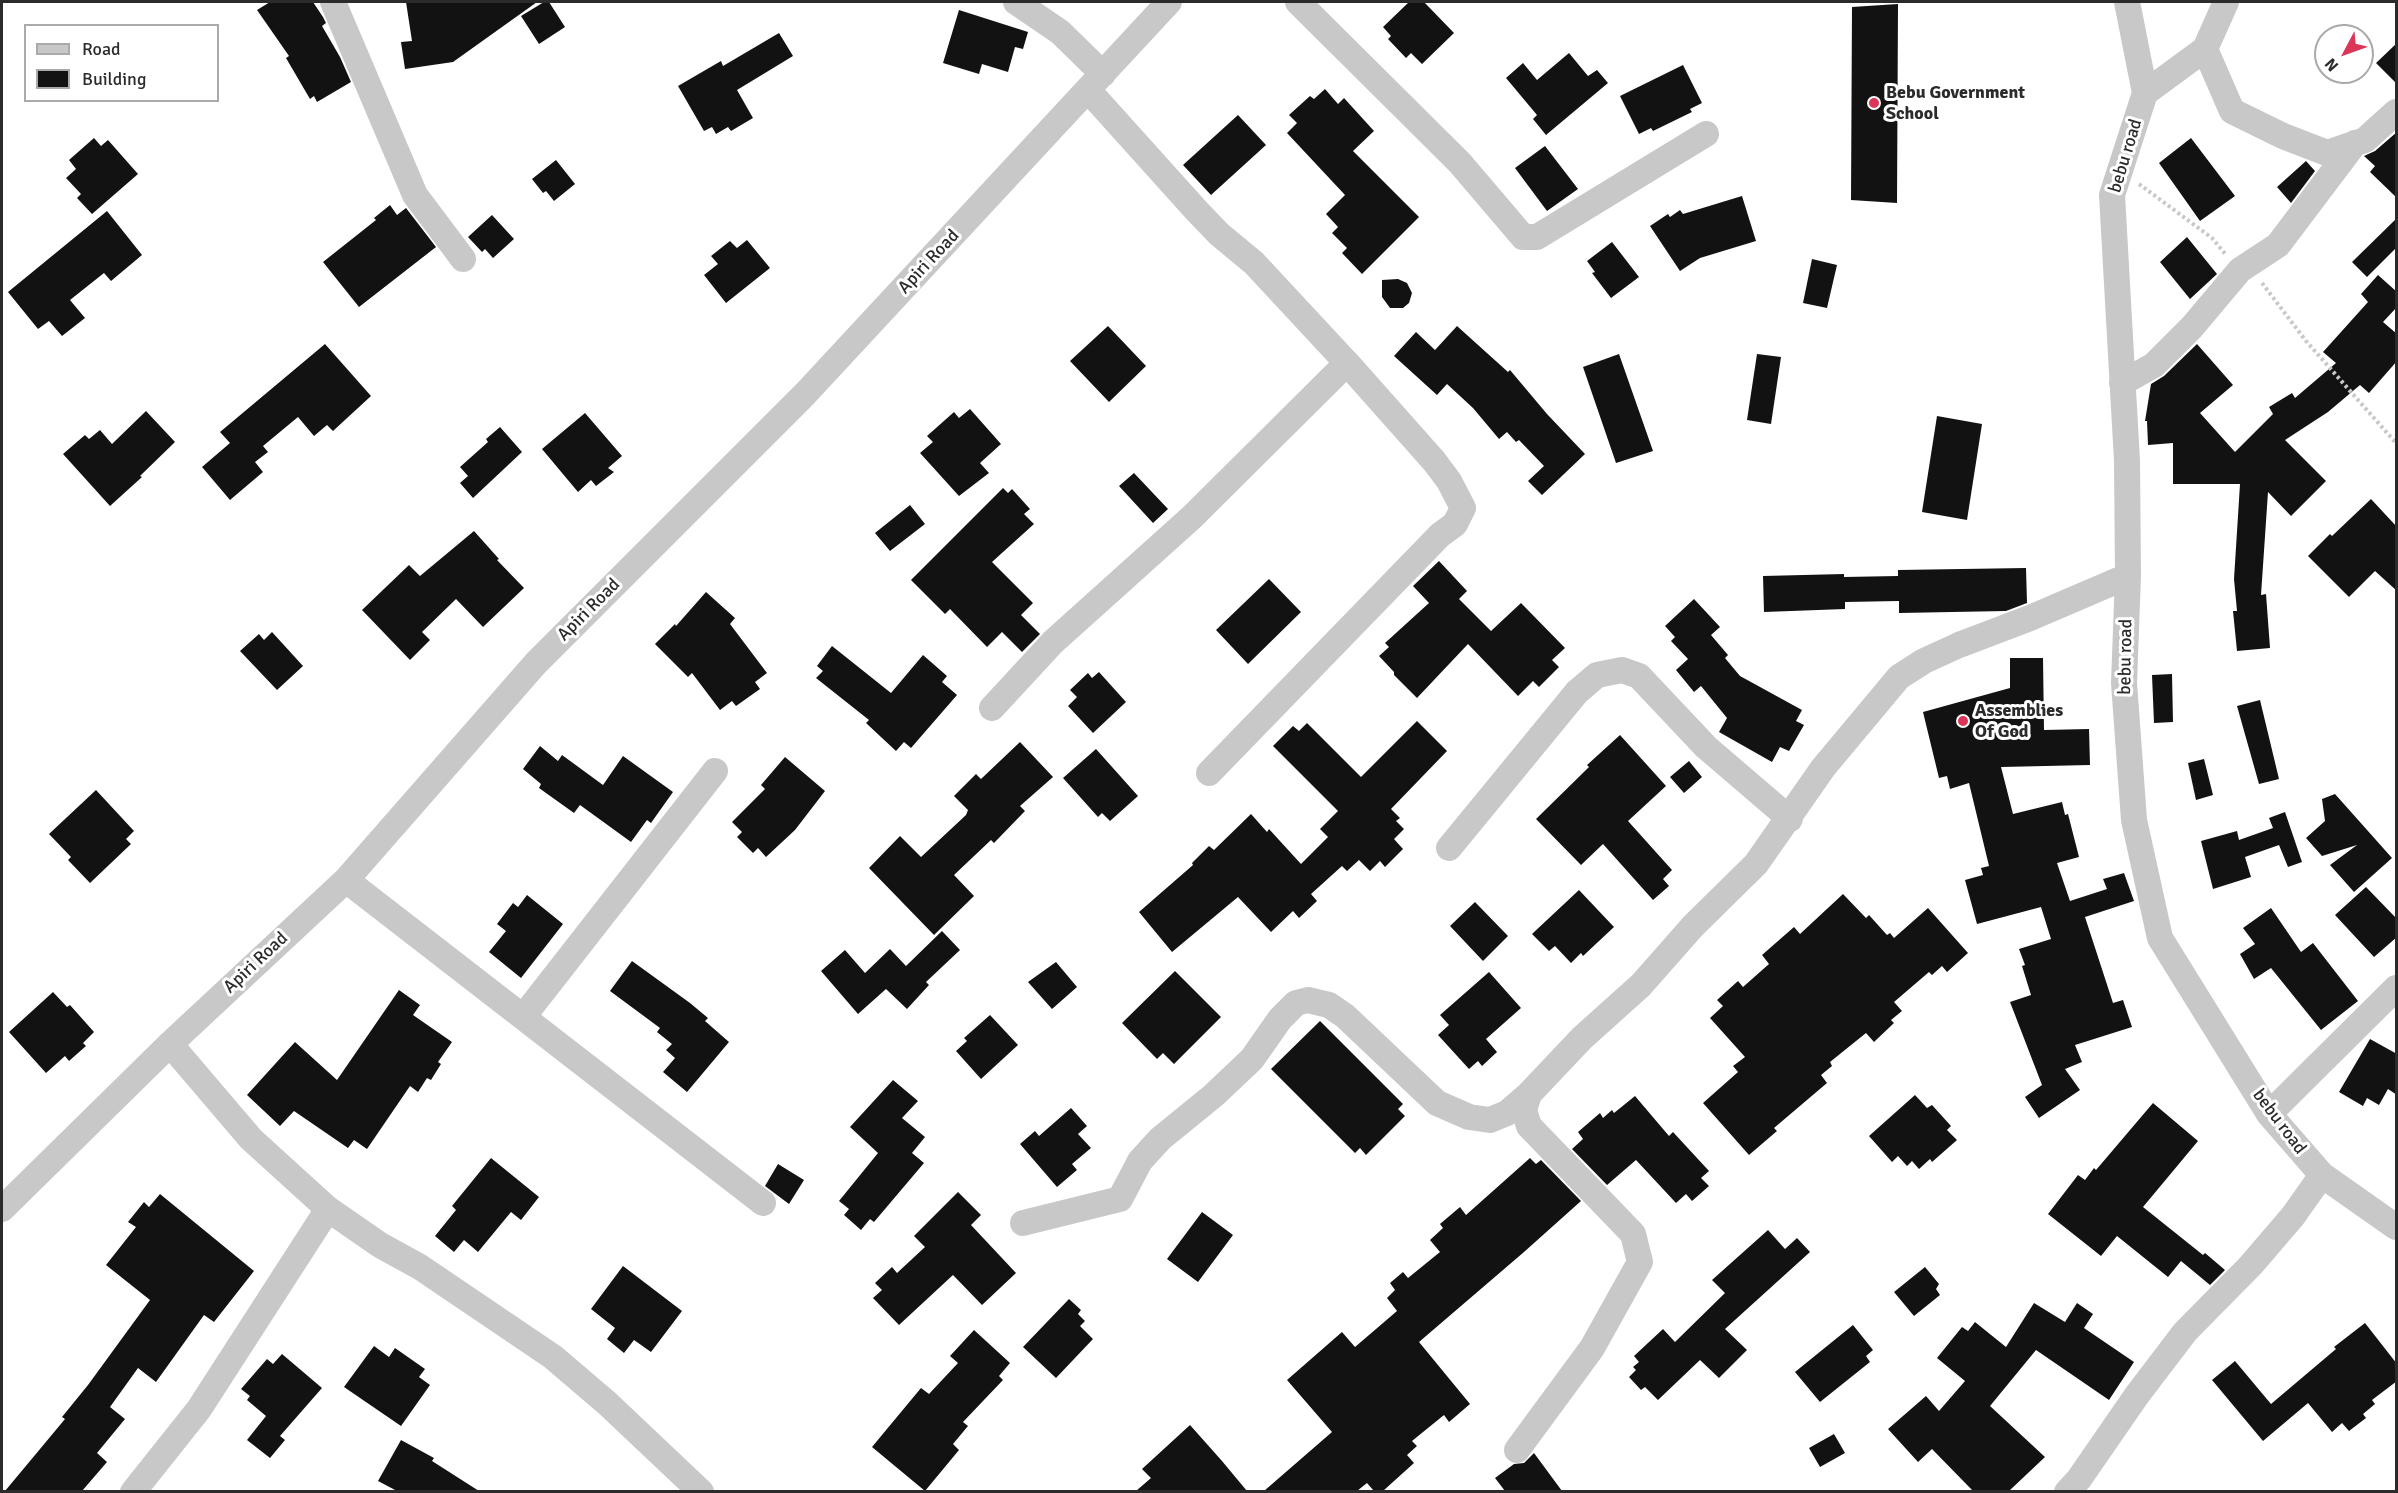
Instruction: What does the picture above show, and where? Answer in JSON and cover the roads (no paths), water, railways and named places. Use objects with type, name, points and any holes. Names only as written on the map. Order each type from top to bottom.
[{"type":"street","points":[[333,2],[415,195],[463,259]]},
{"type":"street","points":[[1016,2],[1060,32],[1196,210],[1288,298],[1347,363],[1434,461],[1449,481],[1463,508],[1455,524],[1440,535],[1209,773]]},
{"type":"street","name":"Apiri Road","points":[[5,1196],[346,879],[536,663],[805,394],[1169,2]]},
{"type":"street","points":[[1298,2],[1460,163],[1522,237],[1537,237],[1706,134]]},
{"type":"street","name":"bebu road","points":[[2127,2],[2145,93],[2112,195],[2127,461],[2128,576],[2124,683],[2134,820],[2160,939],[2269,1113],[2322,1176],[2397,1227]]},
{"type":"street","points":[[2145,93],[2205,49],[2226,2]]},
{"type":"street","points":[[2205,49],[2232,111],[2283,136],[2327,153],[2365,140],[2397,112]]},
{"type":"street","points":[[2122,383],[2154,365],[2192,327],[2240,270],[2278,245],[2355,143]]},
{"type":"street","points":[[992,708],[1053,642],[1192,517],[1347,363]]},
{"type":"street","points":[[1023,1223],[1120,1199],[1140,1161],[1160,1139],[1214,1095],[1252,1059],[1280,1019],[1296,1003],[1308,1000],[1329,1005],[1345,1016],[1437,1103],[1469,1118],[1490,1120],[1507,1113],[1529,1094],[1582,1038],[1641,985],[1693,926],[1756,864],[1790,819],[1823,768],[1899,677],[1924,661],[1959,645],[2030,618],[2128,576]]},
{"type":"street","points":[[1449,848],[1576,692],[1597,675],[1622,670],[1639,676],[1706,747],[1790,819]]},
{"type":"street","points":[[523,1017],[715,771]]},
{"type":"street","points":[[346,879],[763,1203]]},
{"type":"street","points":[[2269,1113],[2397,988]]},
{"type":"street","points":[[170,1044],[251,1139],[328,1209],[380,1245],[420,1267],[553,1357],[608,1404],[701,1491]]},
{"type":"street","points":[[1517,1450],[1592,1348],[1640,1262],[1633,1234],[1529,1126],[1524,1110],[1529,1094]]},
{"type":"street","points":[[2067,1491],[2079,1479],[2137,1395],[2185,1332],[2251,1265],[2293,1216],[2322,1176]]},
{"type":"street","points":[[133,1491],[199,1409],[328,1209]]},
{"type":"place","name":"Bebu Government School","points":[[1874,103]]},
{"type":"place","name":"Assemblies Of God","points":[[1963,721]]}]
